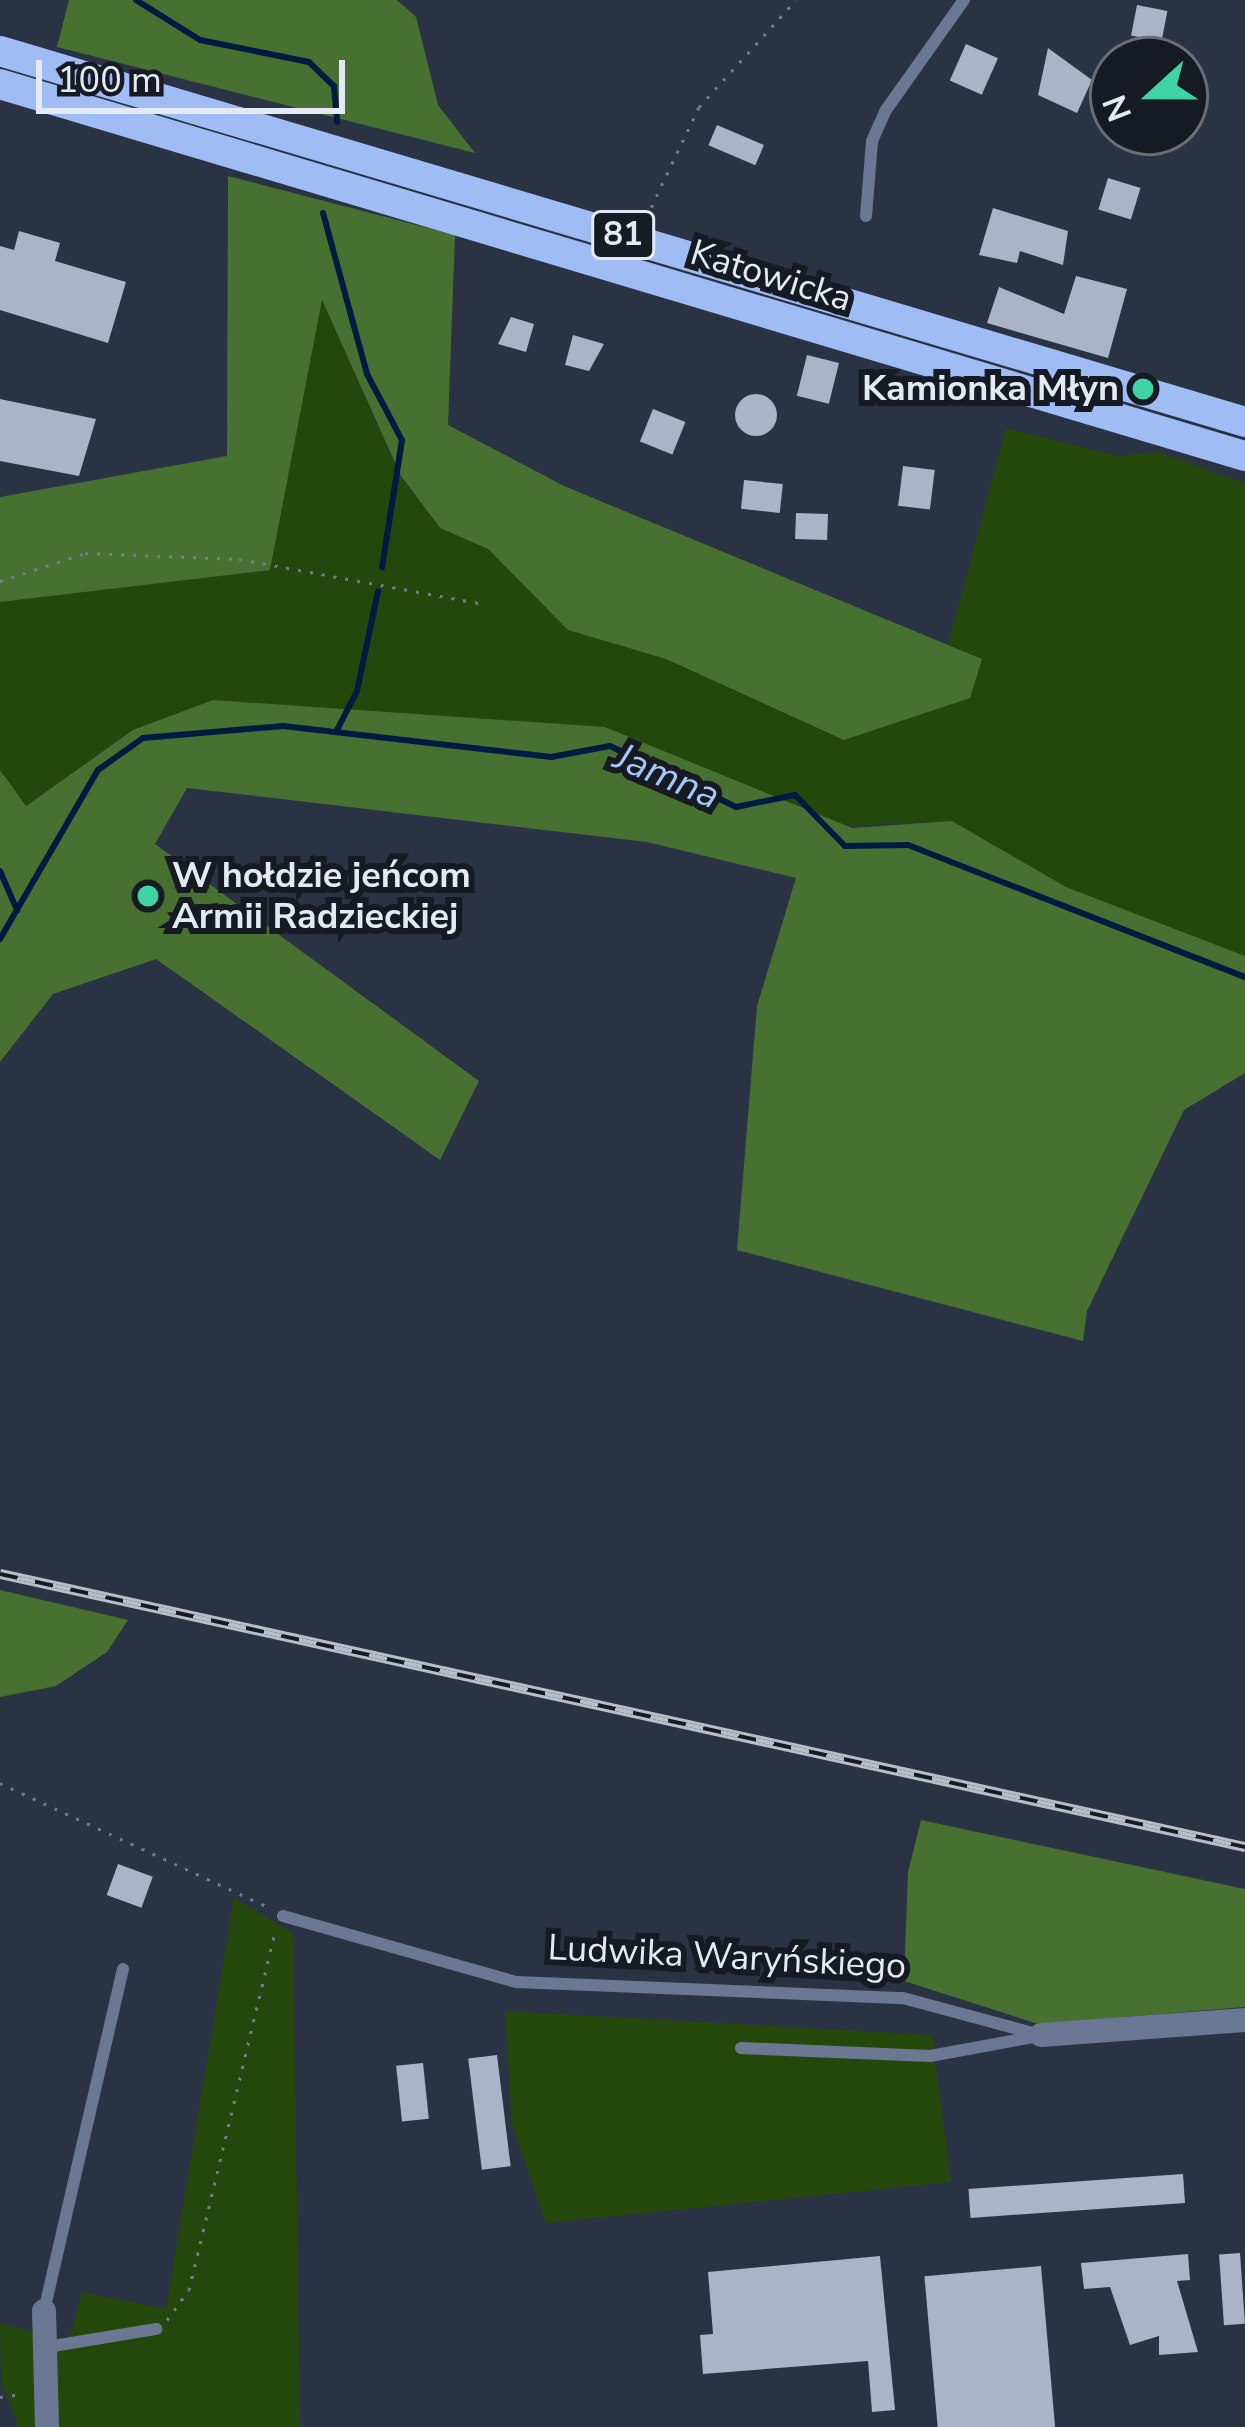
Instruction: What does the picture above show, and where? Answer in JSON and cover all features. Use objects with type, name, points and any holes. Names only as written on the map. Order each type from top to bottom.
[{"type":"main road","name":"Katowicka","points":[[0,51],[1245,422]]},
{"type":"main road","name":"Katowicka","points":[[2,85],[1245,456]]},
{"type":"street","name":"Ludwika Waryńskiego","points":[[1041,2035],[1245,2020]]},
{"type":"street","points":[[44,2311],[40,2349],[47,2427]]},
{"type":"lane","points":[[866,216],[872,142],[886,110],[964,0]]},
{"type":"lane","name":"Ludwika Waryńskiego","points":[[283,1916],[517,1982],[903,1998],[1041,2035]]},
{"type":"lane","points":[[44,2311],[123,1969]]},
{"type":"lane","points":[[741,2048],[929,2056],[1041,2035]]},
{"type":"lane","points":[[40,2349],[156,2329]]},
{"type":"path","points":[[639,240],[699,107],[796,0]]},
{"type":"path","points":[[0,581],[86,553],[238,559],[484,604]]},
{"type":"path","points":[[0,1783],[283,1916],[190,2290],[156,2329]]},
{"type":"path","points":[[0,2396],[42,2392]]},
{"type":"green space","points":[[69,0],[397,0],[416,17],[438,105],[475,153],[57,47]]},
{"type":"green space","points":[[228,176],[455,235],[448,425],[564,486],[982,659],[970,698],[844,740],[666,659],[568,630],[488,549],[440,528],[401,476],[322,300],[270,570],[0,602],[0,497],[227,456]]},
{"type":"green space","points":[[321,298],[400,476],[440,528],[488,549],[568,630],[666,659],[844,740],[982,659],[948,645],[1006,428],[1117,456],[1158,452],[1245,483],[1245,956],[1066,887],[953,821],[845,826],[605,727],[213,700],[133,730],[25,806],[0,770],[0,602],[270,570]]},
{"type":"green space","points":[[213,700],[605,727],[852,828],[952,821],[1066,887],[1245,956],[1245,1073],[1184,1110],[1087,1311],[1083,1341],[737,1250],[757,1006],[796,878],[647,842],[187,788],[155,844],[479,1081],[440,1160],[156,959],[53,994],[0,1062],[0,770],[26,806],[133,730]]},
{"type":"green space","points":[[0,1590],[128,1620],[107,1652],[56,1686],[0,1697]]},
{"type":"green space","points":[[921,1820],[1245,1889],[1245,2007],[1038,2024],[904,1981],[908,1872]]},
{"type":"green space","points":[[234,1898],[293,1933],[300,2427],[19,2427],[1,2382],[0,2324],[69,2340],[82,2292],[166,2309]]},
{"type":"green space","points":[[505,2011],[932,2035],[951,2182],[546,2223],[512,2124]]},
{"type":"building","points":[[1137,5],[1167,11],[1163,36],[1134,36]]},
{"type":"building","points":[[966,44],[998,58],[982,95],[950,81]]},
{"type":"building","points":[[1048,48],[1089,78],[1077,113],[1038,95]]},
{"type":"building","points":[[717,125],[764,145],[755,165],[708,145]]},
{"type":"building","points":[[1108,178],[1141,188],[1131,219],[1098,210]]},
{"type":"building","points":[[993,208],[1068,231],[1063,265],[1020,251],[1017,263],[979,255]]},
{"type":"building","points":[[19,231],[60,243],[55,261],[126,282],[108,343],[0,310],[0,246],[14,250]]},
{"type":"building","points":[[1076,276],[1127,289],[1108,358],[987,323],[999,287],[1064,314]]},
{"type":"building","points":[[511,317],[534,324],[526,352],[498,344]]},
{"type":"building","points":[[573,335],[604,344],[589,371],[565,365]]},
{"type":"building","points":[[807,355],[839,363],[829,404],[797,396]]},
{"type":"building","points":[[756,394],[771,400],[777,415],[771,430],[756,436],[741,430],[735,415],[741,400]]},
{"type":"building","points":[[0,399],[96,419],[79,476],[0,461]]},
{"type":"building","points":[[653,409],[685,422],[672,455],[640,441]]},
{"type":"building","points":[[903,466],[935,470],[930,510],[898,506]]},
{"type":"building","points":[[744,480],[783,484],[780,513],[741,509]]},
{"type":"building","points":[[796,513],[828,514],[827,540],[795,539]]},
{"type":"building","points":[[118,1864],[153,1877],[141,1908],[107,1895]]},
{"type":"building","points":[[497,2055],[511,2166],[482,2170],[468,2059]]},
{"type":"building","points":[[423,2063],[429,2119],[402,2122],[396,2066]]},
{"type":"building","points":[[1183,2174],[1185,2203],[971,2218],[969,2189]]},
{"type":"building","points":[[1240,2253],[1245,2324],[1224,2325],[1219,2254]]},
{"type":"building","points":[[1188,2254],[1190,2280],[1177,2281],[1198,2352],[1159,2355],[1159,2336],[1130,2345],[1110,2287],[1084,2289],[1081,2263]]},
{"type":"building","points":[[880,2256],[895,2410],[872,2412],[868,2361],[703,2374],[700,2335],[713,2334],[708,2272]]},
{"type":"building","points":[[1041,2266],[1055,2427],[938,2427],[924,2276]]},
{"type":"waterway","points":[[136,0],[200,40],[309,62],[334,86],[337,122]]},
{"type":"waterway","points":[[323,213],[367,374],[402,440],[382,567]]},
{"type":"waterway","points":[[336,732],[357,691],[378,591]]},
{"type":"waterway","name":"Jamna","points":[[0,939],[98,770],[143,738],[283,726],[551,757],[610,746],[736,807],[795,795],[845,846],[908,845],[1245,977]]},
{"type":"waterway","points":[[0,871],[17,910]]},
{"type":"railway","points":[[0,1574],[1245,1847]]},
{"type":"place","name":"Kamionka Młyn","points":[[1143,389]]},
{"type":"place","name":"W hołdzie jeńcom Armii Radzieckiej","points":[[148,896]]}]
